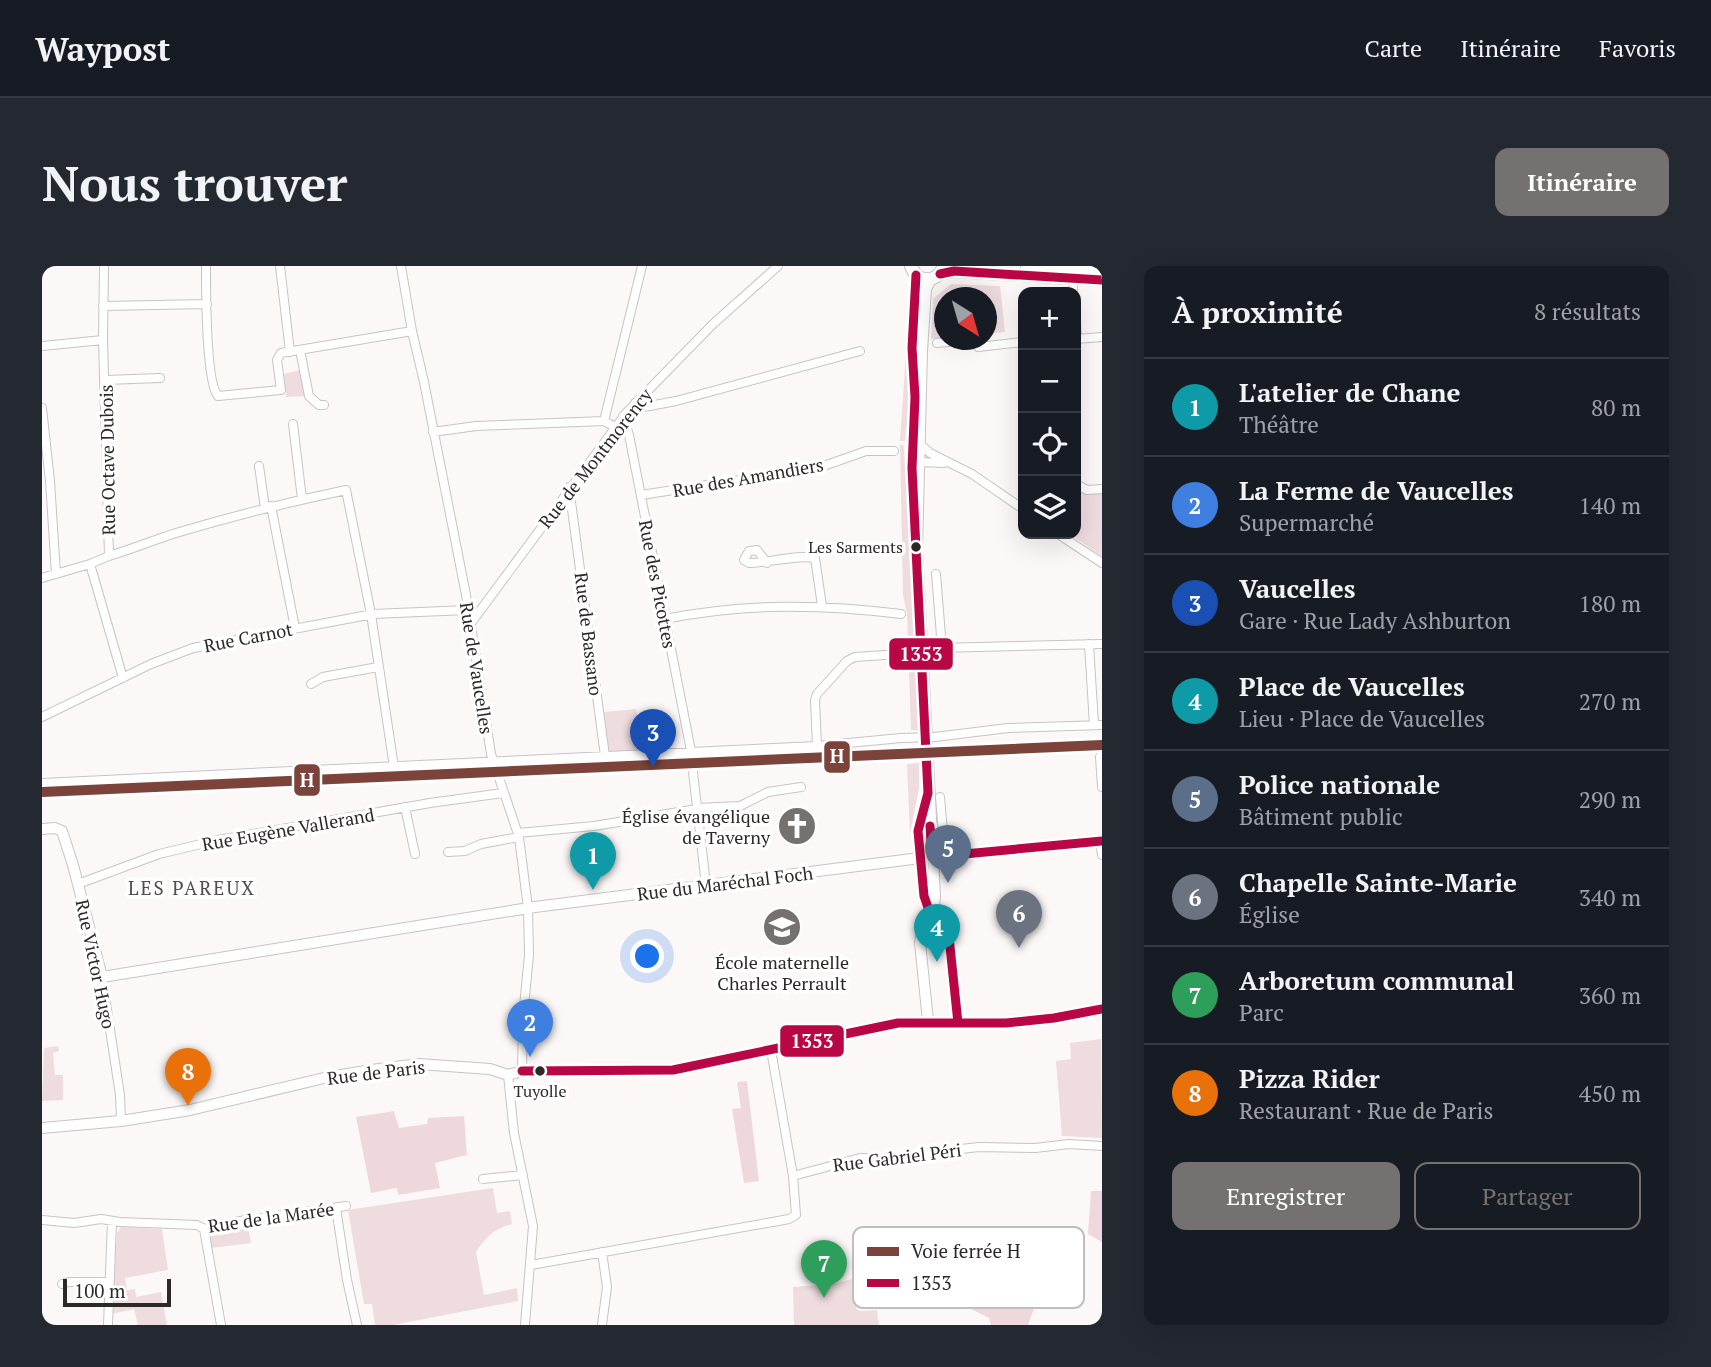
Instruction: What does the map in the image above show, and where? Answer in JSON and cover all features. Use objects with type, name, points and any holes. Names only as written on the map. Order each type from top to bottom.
[{"type":"main road","points":[[1027,266],[1102,271]]},
{"type":"main road","points":[[911,269],[923,279],[952,271],[1102,280]]},
{"type":"street","points":[[206,266],[214,393],[218,396],[281,390],[278,360],[281,354],[412,331]]},
{"type":"street","points":[[280,266],[290,352]]},
{"type":"street","name":"Rue de Vaucelles","points":[[401,266],[471,623],[485,720],[503,793],[518,835],[528,908],[529,955],[523,1017],[522,1071]]},
{"type":"street","points":[[604,421],[642,266]]},
{"type":"street","name":"Rue de Montmorency","points":[[471,623],[623,416],[713,324],[775,266]]},
{"type":"street","name":"Rue Octave Dubois","points":[[42,578],[109,556],[103,340],[104,268]]},
{"type":"street","points":[[911,269],[915,397],[912,468],[928,793],[919,826],[926,858],[924,896],[931,916],[949,937],[958,1023]]},
{"type":"street","points":[[917,545],[925,293],[938,273]]},
{"type":"street","points":[[103,306],[207,304]]},
{"type":"street","points":[[1081,339],[1102,337]]},
{"type":"street","points":[[42,346],[103,340]]},
{"type":"street","points":[[997,345],[1018,343]]},
{"type":"street","points":[[300,350],[309,396],[319,405],[324,405]]},
{"type":"street","points":[[635,403],[644,407],[676,401],[860,351]]},
{"type":"street","points":[[106,380],[160,377]]},
{"type":"street","points":[[42,408],[50,481],[55,575]]},
{"type":"street","name":"Rue des Picottes","points":[[623,416],[666,619],[691,754]]},
{"type":"street","points":[[433,432],[476,426],[604,421],[615,427]]},
{"type":"street","points":[[913,421],[916,457],[919,462]]},
{"type":"street","points":[[293,424],[302,499]]},
{"type":"street","points":[[919,443],[930,453],[972,474],[1018,506]]},
{"type":"street","name":"Rue des Amandiers","points":[[641,495],[818,468],[866,451],[894,451]]},
{"type":"street","points":[[919,462],[950,464]]},
{"type":"street","points":[[259,466],[295,628]]},
{"type":"street","name":"Rue de Bassano","points":[[569,487],[605,756]]},
{"type":"street","points":[[1081,487],[1087,490],[1102,489]]},
{"type":"street","points":[[109,556],[173,534],[268,507],[346,490],[371,614],[394,767]]},
{"type":"street","points":[[556,506],[564,506],[574,512]]},
{"type":"street","points":[[1066,539],[1102,563]]},
{"type":"street","points":[[767,563],[816,558],[822,606]]},
{"type":"street","points":[[90,564],[123,678]]},
{"type":"street","points":[[936,574],[940,648],[1102,644]]},
{"type":"street","points":[[666,619],[747,607],[822,606],[901,614]]},
{"type":"street","name":"Rue Carnot","points":[[42,717],[171,655],[193,648],[371,614],[467,610]]},
{"type":"street","points":[[46,782],[691,754],[817,746],[858,740],[935,737],[1008,728],[1098,725],[1089,645]]},
{"type":"street","points":[[817,746],[817,694],[847,661],[855,657],[900,654]]},
{"type":"street","points":[[311,684],[323,677],[378,667]]},
{"type":"street","points":[[1100,757],[1102,787]]},
{"type":"street","points":[[693,772],[706,885]]},
{"type":"street","points":[[448,852],[518,835],[697,809],[740,806],[768,792],[800,787]]},
{"type":"street","name":"Rue Eugène Vallerand","points":[[78,884],[159,854],[218,840],[405,807],[503,793]]},
{"type":"street","points":[[940,797],[945,856]]},
{"type":"street","points":[[405,807],[415,854]]},
{"type":"street","name":"Rue Victor Hugo","points":[[42,829],[55,828],[62,831],[78,884],[102,977],[118,1074],[121,1121]]},
{"type":"street","points":[[1101,841],[1102,855]]},
{"type":"street","name":"Rue du Maréchal Foch","points":[[102,977],[528,908],[926,858],[1101,841]]},
{"type":"street","points":[[928,1021],[920,943],[931,916]]},
{"type":"street","name":"Rue de Paris","points":[[42,1128],[121,1121],[190,1110],[324,1078],[419,1064],[490,1069],[508,1075],[522,1071],[664,1071],[898,1023],[928,1021],[1004,1024],[1045,1021],[1102,1009]]},
{"type":"street","points":[[531,1265],[793,1218],[797,1213],[793,1176],[771,1050]]},
{"type":"street","points":[[508,1075],[514,1133],[533,1226],[525,1325]]},
{"type":"street","name":"Rue Gabriel Péri","points":[[793,1176],[860,1158],[902,1160],[979,1147],[1035,1148],[1069,1144],[1102,1146]]},
{"type":"street","points":[[484,1179],[523,1175]]},
{"type":"street","name":"Rue de la Marée","points":[[42,1220],[74,1223],[101,1219],[197,1225],[204,1229],[240,1221],[341,1207],[347,1280],[357,1325]]},
{"type":"street","points":[[108,1325],[112,1221]]},
{"type":"street","points":[[204,1229],[221,1325]]},
{"type":"street","points":[[601,1325],[607,1287],[602,1252]]},
{"type":"street","points":[[62,1284],[109,1282]]},
{"type":"shaded area","points":[[951,284],[1000,286],[1005,332],[997,333],[997,287],[947,287]]},
{"type":"shaded area","points":[[933,299],[934,339],[931,339]]},
{"type":"shaded area","points":[[906,353],[909,355],[910,418],[905,441],[900,441]]},
{"type":"shaded area","points":[[304,369],[309,396],[286,397],[284,374]]},
{"type":"shaded area","points":[[900,444],[904,446],[905,471],[909,477],[921,730],[911,730],[907,614],[903,595]]},
{"type":"shaded area","points":[[1081,487],[1102,491],[1102,557],[1077,539],[1081,539]]},
{"type":"shaded area","points":[[636,709],[643,750],[609,753],[604,712]]},
{"type":"shaded area","points":[[919,763],[919,788],[910,834],[907,764]]},
{"type":"shaded area","points":[[1101,1039],[1102,1138],[1062,1136],[1056,1061],[1071,1059],[1070,1043]]},
{"type":"shaded area","points":[[58,1046],[59,1051],[53,1053],[55,1075],[63,1075],[63,1100],[42,1101],[44,1048]]},
{"type":"shaded area","points":[[747,1081],[759,1181],[744,1183],[732,1109],[741,1108],[737,1082]]},
{"type":"shaded area","points":[[394,1111],[399,1128],[427,1124],[428,1118],[464,1116],[467,1155],[435,1163],[440,1188],[398,1195],[397,1188],[371,1193],[356,1117]]},
{"type":"shaded area","points":[[493,1188],[497,1213],[510,1211],[512,1224],[491,1234],[476,1252],[484,1295],[517,1288],[518,1301],[393,1325],[375,1325],[372,1304],[364,1304],[348,1210]]},
{"type":"shaded area","points":[[1091,1191],[1102,1191],[1102,1242],[1088,1234]]},
{"type":"shaded area","points":[[121,1227],[162,1229],[168,1270],[125,1278],[127,1290],[135,1289],[136,1297],[161,1292],[167,1325],[138,1325],[134,1309],[111,1314],[117,1233]]},
{"type":"shaded area","points":[[248,1227],[251,1243],[211,1248],[212,1232]]},
{"type":"shaded area","points":[[853,1279],[853,1308],[859,1311],[877,1310],[879,1325],[794,1325],[793,1287],[834,1284]]},
{"type":"shaded area","points":[[969,1308],[1034,1308],[1028,1325],[991,1325],[989,1318]]},
{"type":"rail line","name":"H","points":[[42,792],[1102,745]]},
{"type":"transit line","name":"1353","points":[[940,274],[954,271],[1102,280]]},
{"type":"transit line","name":"1353","points":[[916,275],[912,348],[915,397],[912,468],[928,793],[918,831],[924,896],[931,916],[949,937],[958,1023]]},
{"type":"transit line","name":"1353","points":[[930,826],[932,857],[1102,841]]},
{"type":"transit line","name":"1353","points":[[522,1071],[673,1070],[898,1023],[1006,1023],[1102,1009]]},
{"type":"place","name":"Les Sarments","points":[[916,547]]},
{"type":"place","name":"Vaucelles","points":[[653,767]]},
{"type":"place","name":"Église évangélique de Taverny","points":[[797,826]]},
{"type":"place","name":"Police nationale","points":[[948,883]]},
{"type":"place","name":"L'atelier de Chane","points":[[593,890]]},
{"type":"place","name":"École maternelle Charles Perrault","points":[[782,927]]},
{"type":"place","name":"Chapelle Sainte-Marie","points":[[1019,948]]},
{"type":"place","name":"Place de Vaucelles","points":[[937,962]]},
{"type":"place","name":"La Ferme de Vaucelles","points":[[530,1057]]},
{"type":"place","name":"Tuyolle","points":[[540,1071]]},
{"type":"place","name":"Pizza Rider","points":[[188,1106]]},
{"type":"place","name":"Arboretum communal","points":[[824,1298]]},
{"type":"district","name":"LES PAREUX","points":[[192,887]]}]
